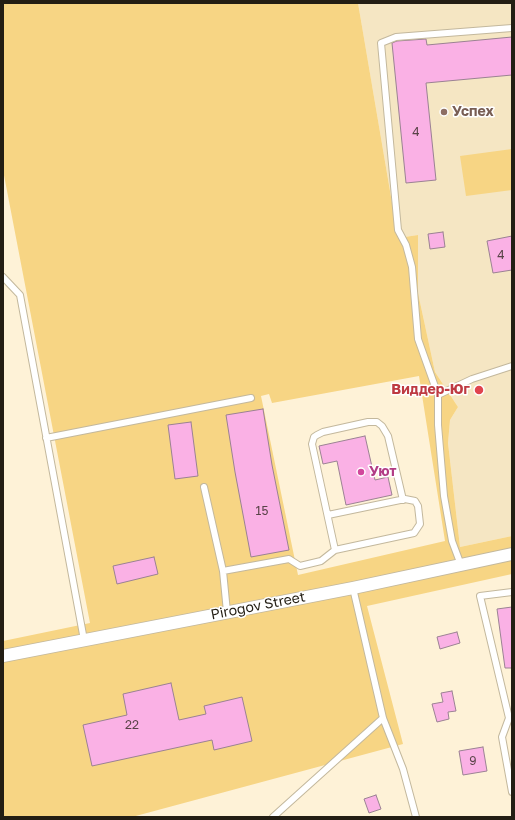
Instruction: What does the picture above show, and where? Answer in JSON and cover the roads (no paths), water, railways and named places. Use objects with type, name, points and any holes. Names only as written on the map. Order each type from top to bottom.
[{"type":"street","name":"Pirogov Street","points":[[3,656],[353,588],[512,554]]},
{"type":"lane","points":[[461,565],[452,541],[444,496],[438,425],[438,395],[418,339],[412,268],[406,245],[398,230],[381,43],[396,37],[512,28]]},
{"type":"lane","points":[[3,277],[20,295],[84,640]]},
{"type":"lane","points":[[438,395],[472,379],[512,366]]},
{"type":"lane","points":[[46,438],[251,398]]},
{"type":"lane","points":[[334,550],[328,515],[312,444],[314,438],[323,432],[368,422],[377,422],[382,426],[388,436],[403,500]]},
{"type":"lane","points":[[204,487],[223,571],[227,612]]},
{"type":"lane","points":[[223,571],[289,559],[300,566],[321,561],[334,550],[414,533],[420,524],[418,506],[414,501],[403,500],[328,515]]},
{"type":"lane","points":[[353,588],[383,718],[403,770],[416,817]]},
{"type":"lane","points":[[512,592],[480,596],[511,718],[502,737],[512,792]]},
{"type":"lane","points":[[272,817],[383,718]]},
{"type":"place","name":"Успех","points":[[444,112]]},
{"type":"place","name":"Виддер-Юг","points":[[479,390]]},
{"type":"place","name":"Уют","points":[[361,472]]}]
